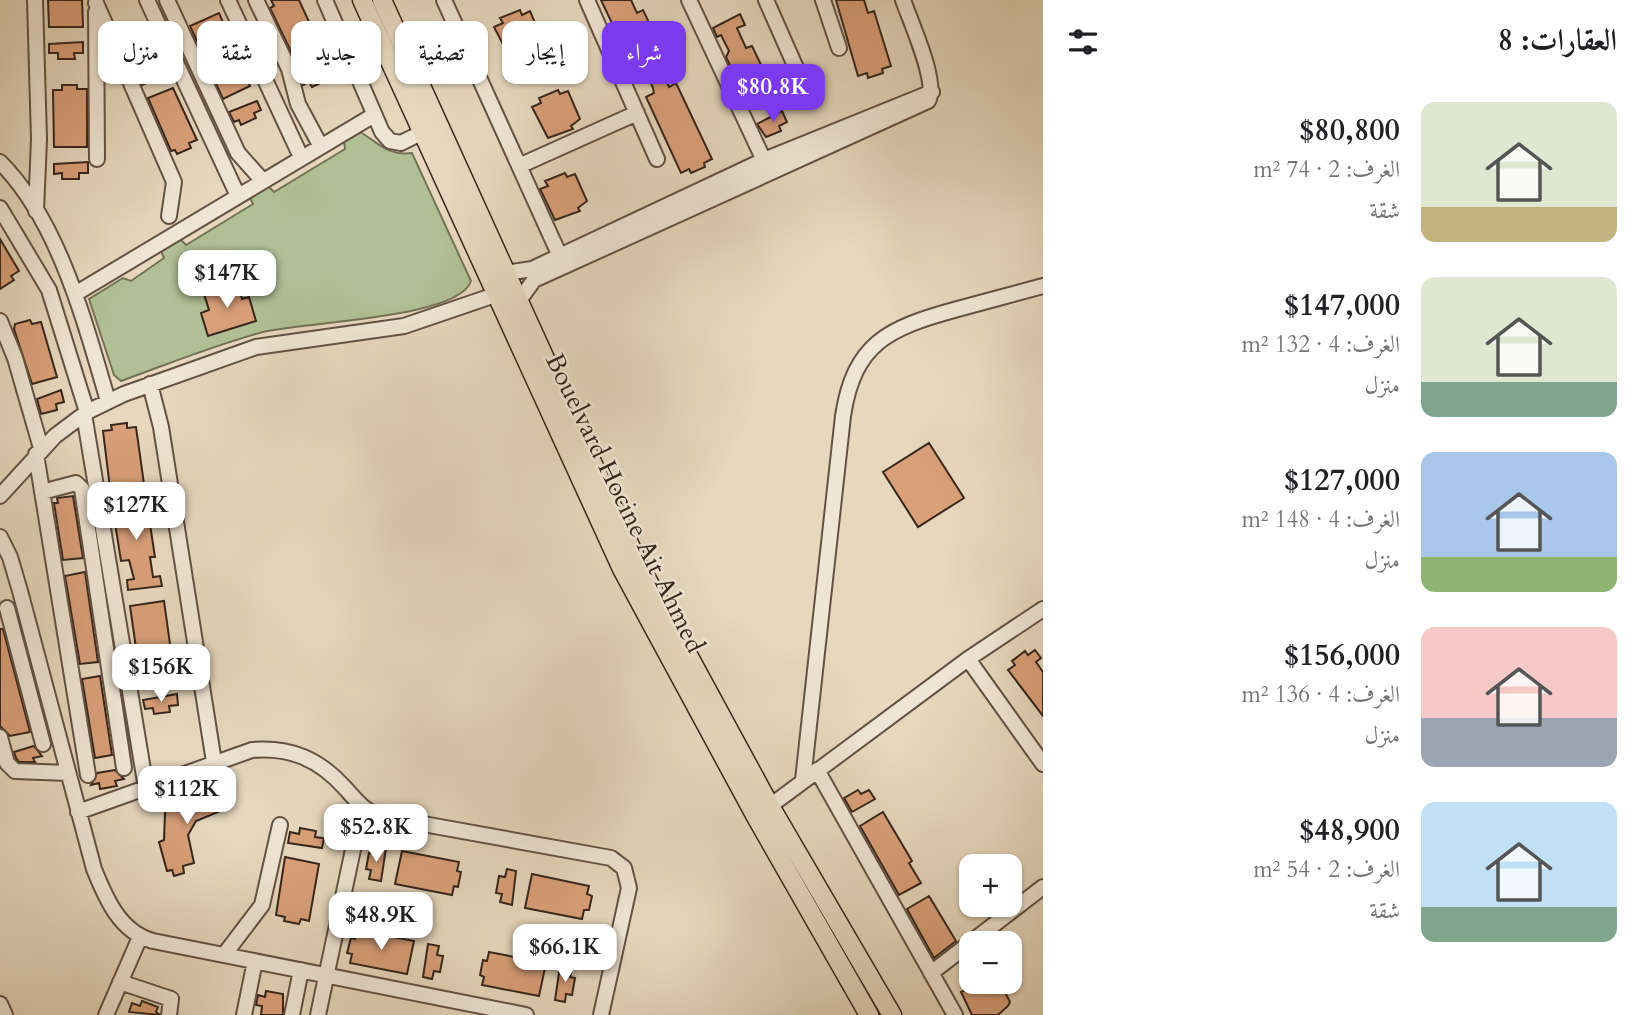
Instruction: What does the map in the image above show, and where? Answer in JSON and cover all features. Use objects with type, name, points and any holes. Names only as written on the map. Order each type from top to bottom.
[{"type":"main road","name":"Bouelvard Hocine Ait Ahmed","points":[[362,0],[622,569],[755,815],[869,1015]]},
{"type":"main road","points":[[382,0],[637,561],[770,806],[892,1015]]},
{"type":"street","points":[[36,0],[36,212]]},
{"type":"street","points":[[146,0],[238,196]]},
{"type":"street","points":[[167,0],[238,153],[263,181]]},
{"type":"street","points":[[228,0],[301,157]]},
{"type":"street","points":[[256,0],[289,69],[298,104],[320,145]]},
{"type":"street","points":[[325,0],[382,132],[395,143],[407,142],[421,133]]},
{"type":"street","points":[[444,0],[562,261]]},
{"type":"street","points":[[587,0],[657,159]]},
{"type":"street","points":[[689,0],[766,166]]},
{"type":"street","points":[[766,0],[808,95]]},
{"type":"street","points":[[823,0],[839,48]]},
{"type":"street","points":[[505,273],[526,272],[562,261],[932,92],[903,0]]},
{"type":"street","points":[[96,2],[97,159]]},
{"type":"street","points":[[96,2],[174,182],[169,216]]},
{"type":"street","points":[[519,166],[637,113]]},
{"type":"street","points":[[75,294],[374,115]]},
{"type":"street","points":[[7,175],[28,168],[38,156]]},
{"type":"street","points":[[0,162],[36,212],[75,294],[108,401]]},
{"type":"street","points":[[0,208],[49,290],[86,413],[146,788]]},
{"type":"street","points":[[518,302],[534,280],[562,261]]},
{"type":"street","points":[[803,780],[843,416],[852,378],[874,345],[907,323],[1043,286]]},
{"type":"street","points":[[0,496],[39,451],[86,413],[108,401],[256,347],[384,330],[495,295]]},
{"type":"street","points":[[0,321],[15,358],[39,451],[42,492],[88,775]]},
{"type":"street","points":[[150,384],[161,427],[214,762]]},
{"type":"street","points":[[42,492],[76,483],[81,486],[124,768]]},
{"type":"street","points":[[0,537],[10,556],[78,812],[102,887],[121,920],[140,937],[526,1015]]},
{"type":"street","points":[[23,603],[3,609],[43,744]]},
{"type":"street","points":[[770,806],[968,659],[1041,614]]},
{"type":"street","points":[[968,659],[1043,764]]},
{"type":"street","points":[[0,737],[7,763],[15,771],[68,773]]},
{"type":"street","points":[[78,812],[252,750],[291,752],[325,768],[362,807],[386,818],[611,858],[627,873],[629,888],[601,1015]]},
{"type":"street","points":[[817,770],[955,1015]]},
{"type":"street","points":[[318,1015],[362,807]]},
{"type":"street","points":[[224,955],[262,905],[280,825]]},
{"type":"street","points":[[930,973],[1043,887]]},
{"type":"street","points":[[106,1015],[140,937]]},
{"type":"street","points":[[244,1015],[255,961]]},
{"type":"street","points":[[292,1015],[301,970]]},
{"type":"street","points":[[120,982],[171,999],[173,1004],[169,1015]]},
{"type":"street","points":[[0,1004],[5,1015]]},
{"type":"green space","points":[[360,132],[390,151],[412,153],[471,281],[460,294],[439,304],[410,311],[263,332],[121,381],[114,375],[89,299],[123,278],[131,281],[164,258],[161,251],[180,239],[186,245],[253,204],[249,196],[268,186],[274,192],[345,149],[344,141]]},
{"type":"building","points":[[48,0],[82,0],[83,27],[49,27]]},
{"type":"building","points":[[271,0],[299,0],[309,21],[291,21],[291,52],[270,8],[274,6]]},
{"type":"building","points":[[601,0],[631,0],[637,13],[643,10],[648,21],[611,21]]},
{"type":"building","points":[[836,0],[864,0],[868,13],[874,11],[891,66],[882,69],[883,73],[868,78],[867,73],[858,76]]},
{"type":"building","points":[[520,10],[522,15],[530,11],[534,21],[502,21],[500,18]]},
{"type":"building","points":[[219,13],[222,21],[201,21]]},
{"type":"building","points":[[740,14],[745,25],[737,28],[746,48],[752,46],[777,98],[751,109],[726,57],[729,51],[721,35],[717,37],[713,28]]},
{"type":"building","points":[[197,23],[197,41],[190,26]]},
{"type":"building","points":[[502,23],[502,42],[494,27]]},
{"type":"building","points":[[83,42],[83,53],[74,53],[75,59],[58,59],[58,53],[49,53],[49,44]]},
{"type":"building","points":[[216,84],[249,84],[250,86],[223,99]]},
{"type":"building","points":[[651,84],[668,84],[669,87],[676,84],[712,159],[704,163],[705,167],[691,173],[689,169],[681,173],[646,97],[654,93]]},
{"type":"building","points":[[62,85],[77,85],[77,89],[87,89],[87,147],[54,147],[53,90],[62,90]]},
{"type":"building","points":[[173,88],[197,140],[189,143],[191,148],[177,154],[175,150],[171,151],[148,98]]},
{"type":"building","points":[[558,90],[560,94],[568,91],[580,119],[571,126],[573,129],[548,138],[532,107],[541,103],[539,98]]},
{"type":"building","points":[[257,101],[261,110],[254,113],[256,118],[241,125],[239,120],[234,122],[229,112]]},
{"type":"building","points":[[782,111],[787,122],[779,126],[781,131],[766,137],[757,124]]},
{"type":"building","points":[[88,162],[88,173],[79,173],[79,179],[62,179],[62,173],[54,174],[54,164]]},
{"type":"building","points":[[565,173],[567,177],[575,174],[587,201],[578,208],[580,211],[555,220],[540,189],[548,186],[545,181]]},
{"type":"building","points":[[0,239],[19,271],[11,276],[14,280],[0,289]]},
{"type":"building","points":[[237,282],[242,299],[249,297],[256,321],[208,336],[201,313],[209,310],[204,294]]},
{"type":"building","points":[[30,320],[32,324],[41,322],[57,377],[32,384],[14,329],[15,324]]},
{"type":"building","points":[[61,390],[64,402],[56,404],[57,410],[41,414],[37,399]]},
{"type":"building","points":[[127,423],[127,428],[136,427],[144,484],[110,488],[103,431],[112,430],[111,425]]},
{"type":"building","points":[[929,443],[964,498],[918,527],[883,472]]},
{"type":"building","points":[[73,496],[83,558],[63,560],[54,503],[58,503],[57,498]]},
{"type":"building","points":[[146,498],[155,557],[150,557],[153,577],[160,576],[162,586],[128,590],[127,580],[134,579],[129,560],[121,561],[112,504]]},
{"type":"building","points":[[85,572],[98,662],[80,664],[65,576]]},
{"type":"building","points":[[164,601],[175,680],[141,683],[130,606]]},
{"type":"building","points":[[0,629],[3,629],[30,732],[10,736],[0,726]]},
{"type":"building","points":[[1035,650],[1041,658],[1036,662],[1043,672],[1043,716],[1008,670],[1015,665],[1012,661],[1025,651],[1028,655]]},
{"type":"building","points":[[100,676],[112,755],[95,758],[82,679]]},
{"type":"building","points":[[177,694],[178,705],[169,706],[170,712],[154,714],[153,708],[145,709],[143,700]]},
{"type":"building","points":[[34,746],[42,756],[33,758],[35,762],[19,762],[14,752]]},
{"type":"building","points":[[115,770],[124,779],[115,781],[117,786],[100,789],[99,783],[91,785],[97,773]]},
{"type":"building","points":[[213,785],[215,790],[221,787],[225,797],[219,800],[223,810],[196,821],[188,835],[194,863],[183,866],[184,873],[174,876],[172,870],[167,871],[159,842],[164,840],[165,812],[187,800],[186,795]]},
{"type":"building","points":[[858,790],[861,794],[869,790],[875,799],[852,812],[844,798]]},
{"type":"building","points":[[883,812],[912,861],[909,863],[921,883],[899,895],[860,826]]},
{"type":"building","points":[[300,828],[316,831],[315,837],[324,838],[322,848],[288,843],[290,832],[299,834]]},
{"type":"building","points":[[376,846],[386,848],[381,881],[369,879],[371,870],[366,869],[369,853],[375,854]]},
{"type":"building","points":[[402,851],[459,862],[457,871],[461,872],[458,887],[454,886],[452,895],[395,884]]},
{"type":"building","points":[[285,857],[319,864],[309,921],[301,919],[299,924],[284,921],[285,917],[276,915]]},
{"type":"building","points":[[507,869],[516,871],[512,905],[500,902],[502,894],[496,893],[499,876],[505,877]]},
{"type":"building","points":[[532,874],[589,886],[587,894],[592,896],[589,910],[584,910],[582,919],[525,908]]},
{"type":"building","points":[[929,896],[956,941],[934,958],[907,909]]},
{"type":"building","points":[[357,930],[414,941],[407,974],[350,963],[352,954],[347,953],[351,938],[355,939]]},
{"type":"building","points":[[428,944],[439,946],[437,955],[443,956],[440,972],[434,971],[432,979],[423,977]]},
{"type":"building","points":[[489,952],[546,963],[539,996],[482,985],[484,977],[480,975],[483,960],[487,961]]},
{"type":"building","points":[[560,966],[572,969],[570,977],[575,978],[572,995],[566,994],[565,1002],[555,1000]]},
{"type":"building","points":[[266,991],[283,994],[283,1015],[261,1015],[262,1006],[256,1005],[258,995],[265,997]]},
{"type":"building","points":[[962,994],[1006,994],[1010,1002],[998,1015],[972,1015]]},
{"type":"building","points":[[142,1001],[158,1007],[156,1012],[160,1015],[129,1012],[132,1003],[140,1006]]}]
